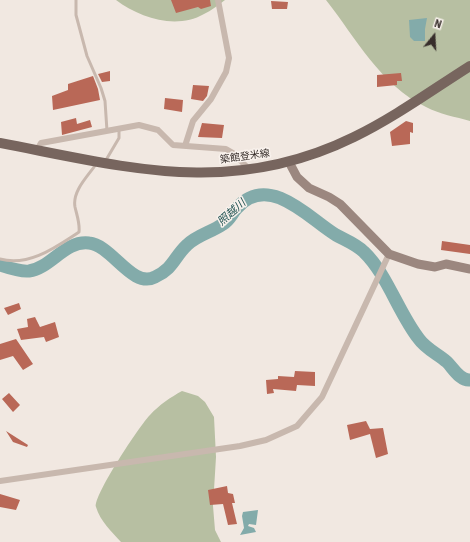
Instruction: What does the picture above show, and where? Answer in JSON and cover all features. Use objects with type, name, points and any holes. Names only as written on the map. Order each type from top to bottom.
[{"type":"main road","name":"築館登米線","points":[[0,143],[101,162],[173,172],[203,174],[250,170],[289,162],[321,151],[354,137],[470,66]]},
{"type":"street","points":[[185,146],[193,121],[211,99],[226,72],[229,58],[218,0]]},
{"type":"street","points":[[37,150],[41,143],[139,125],[158,130],[173,145],[226,148],[250,170]]},
{"type":"street","points":[[289,162],[297,177],[309,188],[340,204],[389,254],[418,264],[435,267],[446,264],[470,269]]},
{"type":"street","points":[[0,481],[240,446],[266,440],[297,426],[322,397],[389,254]]},
{"type":"lane","points":[[76,0],[76,15],[87,56],[105,101],[107,131]]},
{"type":"lane","points":[[0,259],[23,260],[46,254],[79,232],[80,226],[74,205],[75,196],[80,186],[101,162],[118,138],[119,129]]},
{"type":"green space","points":[[116,0],[225,0],[209,11],[193,19],[170,21],[147,17]]},
{"type":"green space","points":[[326,0],[470,0],[470,121],[426,107],[410,98],[395,86],[370,60]]},
{"type":"green space","points":[[182,391],[198,396],[205,402],[214,417],[216,457],[213,506],[215,530],[221,542],[121,542],[100,517],[96,507],[97,500],[118,461],[145,421],[161,405]]},
{"type":"water","points":[[427,18],[425,41],[414,41],[410,37],[409,20]]},
{"type":"water","points":[[258,510],[256,525],[249,524],[248,526],[254,528],[256,532],[240,535],[244,528],[242,516],[243,512]]},
{"type":"building","points":[[171,0],[210,0],[211,6],[201,9],[198,7],[176,13]]},
{"type":"building","points":[[271,1],[288,2],[287,9],[272,9]]},
{"type":"building","points":[[110,71],[110,81],[102,82],[98,74]]},
{"type":"building","points":[[401,73],[402,81],[397,81],[397,85],[377,87],[377,75]]},
{"type":"building","points":[[93,76],[100,100],[53,110],[52,96],[68,90],[68,84]]},
{"type":"building","points":[[193,85],[209,86],[207,96],[203,101],[191,99]]},
{"type":"building","points":[[165,98],[183,100],[182,112],[164,109]]},
{"type":"building","points":[[76,118],[77,124],[90,120],[92,127],[62,135],[61,122]]},
{"type":"building","points":[[406,121],[413,123],[413,133],[410,132],[410,144],[392,146],[390,132]]},
{"type":"building","points":[[202,123],[224,125],[222,138],[198,137]]},
{"type":"building","points":[[442,241],[470,245],[470,254],[441,250]]},
{"type":"building","points":[[19,303],[21,309],[8,315],[4,308]]},
{"type":"building","points":[[35,317],[40,327],[55,322],[59,337],[46,342],[44,337],[21,340],[17,329],[28,327],[27,319]]},
{"type":"building","points":[[16,339],[33,364],[23,370],[13,356],[0,360],[0,344]]},
{"type":"building","points":[[295,371],[315,372],[315,386],[297,385],[296,391],[273,389],[274,393],[267,394],[266,380],[278,379],[278,376],[294,377]]},
{"type":"building","points":[[9,393],[20,405],[13,412],[2,399]]},
{"type":"building","points":[[366,421],[370,429],[383,428],[388,454],[376,458],[370,434],[350,440],[347,425]]},
{"type":"building","points":[[6,431],[28,445],[27,447],[13,442]]},
{"type":"building","points":[[227,486],[228,493],[233,494],[235,503],[232,503],[237,524],[228,525],[223,504],[210,505],[208,490]]},
{"type":"building","points":[[0,494],[20,500],[16,510],[0,507]]},
{"type":"waterway","name":"照越川","points":[[0,265],[18,270],[29,271],[37,269],[73,246],[80,243],[89,243],[106,251],[138,277],[147,279],[155,277],[166,270],[183,249],[191,242],[219,227],[225,222],[242,203],[252,197],[263,195],[274,196],[295,206],[336,235],[361,249],[379,271],[405,318],[422,343],[447,362],[457,374],[466,380],[470,380]]}]
